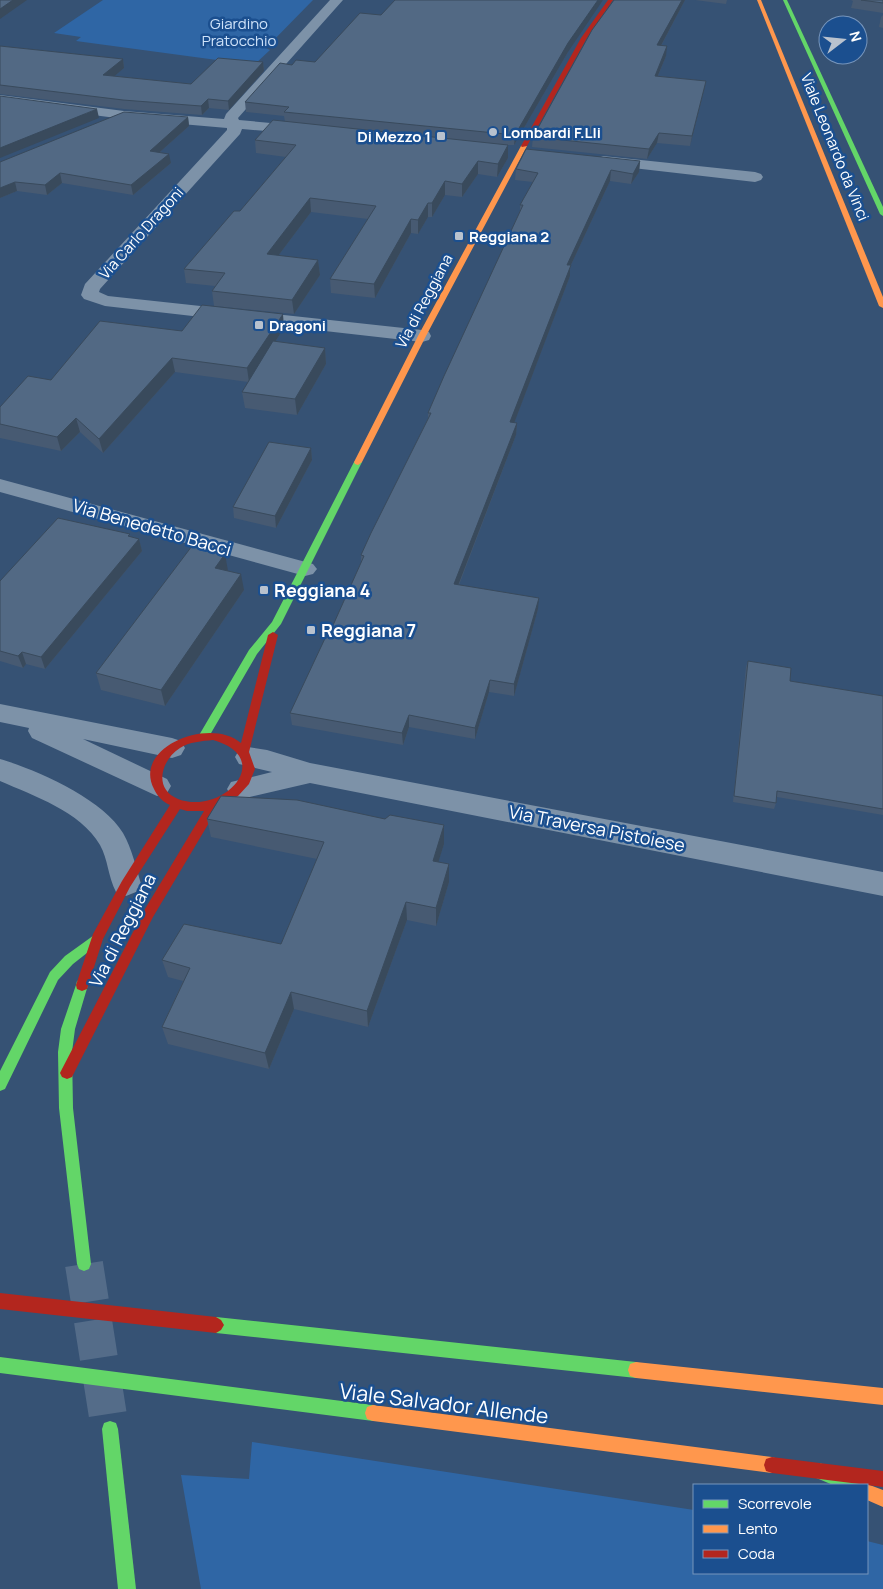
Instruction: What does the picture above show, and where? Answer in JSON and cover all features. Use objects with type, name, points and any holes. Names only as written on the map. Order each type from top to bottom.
[{"type":"main road","name":"Via di Reggiana","points":[[203,736],[253,652],[276,624],[422,336],[584,38],[612,0]]},
{"type":"main road","name":"Viale Leonardo da Vinci","points":[[759,0],[883,306]]},
{"type":"main road","name":"Viale Leonardo da Vinci","points":[[785,0],[883,214]]},
{"type":"main road","name":"Via di Reggiana","points":[[84,1264],[67,1123],[65,1052],[68,1029],[97,938],[126,884],[177,804],[195,808],[214,806],[232,797],[241,789],[249,774],[246,755],[276,624]]},
{"type":"main road","points":[[177,804],[161,794],[157,786],[155,770],[158,762],[172,748],[186,740],[213,736],[232,741],[246,755]]},
{"type":"main road","name":"Via di Reggiana","points":[[66,1074],[88,1037],[149,912],[214,806]]},
{"type":"main road","points":[[0,1085],[54,976],[69,960],[97,938]]},
{"type":"main road","points":[[0,1301],[882,1396]]},
{"type":"main road","name":"Viale Salvador Allende","points":[[0,1365],[883,1479]]},
{"type":"main road","points":[[110,1429],[127,1589]]},
{"type":"main road","points":[[820,1471],[850,1484]]},
{"type":"main road","points":[[868,1492],[883,1499]]},
{"type":"street","points":[[233,123],[231,117],[337,0]]},
{"type":"street","points":[[0,99],[124,115],[324,132]]},
{"type":"street","points":[[97,126],[124,115]]},
{"type":"street","name":"Via Carlo Dragoni","points":[[233,123],[235,131],[91,288],[90,295],[105,301],[422,336]]},
{"type":"street","points":[[502,150],[541,154]]},
{"type":"street","points":[[590,160],[755,177]]},
{"type":"street","name":"Via Benedetto Bacci","points":[[0,485],[305,569]]},
{"type":"street","points":[[4,714],[172,748]]},
{"type":"street","points":[[4,714],[157,786]]},
{"type":"street","name":"Via Traversa Pistoiese","points":[[246,755],[310,773],[883,884]]},
{"type":"street","points":[[0,769],[72,804],[102,826],[112,839],[126,884]]},
{"type":"street","name":"Via Traversa Pistoiese","points":[[241,789],[310,773]]},
{"type":"green space","name":"Giardino Pratocchio","points":[[103,0],[313,0],[266,48],[270,50],[254,65],[76,41],[81,37],[54,33]]},
{"type":"green space","points":[[252,1442],[693,1510],[693,1574],[868,1574],[868,1541],[883,1545],[883,1589],[201,1589],[181,1475],[249,1479]]},
{"type":"building","points":[[0,0],[13,0],[0,9]]},
{"type":"building","points":[[395,0],[598,0],[568,43],[515,135],[284,112],[289,107],[245,102],[280,63],[292,65],[296,60],[315,62],[360,13],[381,15]]},
{"type":"building","points":[[614,0],[682,0],[657,45],[667,46],[655,76],[706,81],[692,136],[659,133],[649,149],[533,137],[592,30]]},
{"type":"building","points":[[861,0],[883,0],[883,3]]},
{"type":"building","points":[[0,46],[123,59],[103,75],[191,84],[218,58],[263,62],[228,101],[208,99],[201,106],[123,100],[0,85]]},
{"type":"building","points":[[0,96],[97,109],[0,148]]},
{"type":"building","points":[[124,112],[188,117],[150,151],[169,154],[131,185],[60,173],[45,185],[15,182],[0,188],[0,162]]},
{"type":"building","points":[[273,120],[508,145],[498,164],[478,161],[462,184],[445,181],[432,203],[428,203],[418,220],[411,219],[374,284],[330,279],[376,206],[310,198],[267,254],[318,260],[292,300],[212,291],[225,273],[184,269],[234,211],[240,211],[296,145],[255,140]]},
{"type":"building","points":[[526,149],[640,161],[633,174],[611,170],[567,265],[571,265],[510,422],[517,423],[454,584],[539,598],[514,684],[490,680],[475,728],[409,715],[402,733],[290,713],[328,632],[330,632],[364,556],[361,555],[371,533],[431,413],[428,413],[444,376],[523,205],[520,205],[538,173],[516,169]]},
{"type":"building","points":[[202,305],[283,314],[247,368],[172,358],[99,439],[76,418],[57,437],[0,424],[0,407],[28,376],[51,380],[100,321],[182,331]]},
{"type":"building","points":[[273,341],[325,348],[295,399],[242,392]]},
{"type":"building","points":[[269,442],[311,448],[275,516],[233,507]]},
{"type":"building","points":[[58,518],[130,534],[128,536],[139,539],[41,657],[22,652],[18,656],[0,651],[0,581]]},
{"type":"building","points":[[192,546],[225,554],[215,568],[241,574],[161,690],[96,673]]},
{"type":"building","points":[[748,661],[791,668],[790,681],[883,696],[883,809],[777,791],[776,803],[734,796]]},
{"type":"building","points":[[221,796],[297,800],[385,819],[390,815],[444,825],[433,861],[449,864],[436,908],[406,902],[367,1011],[291,992],[265,1053],[162,1027],[190,968],[162,960],[184,924],[281,944],[324,842],[207,819]]},
{"type":"tunnel","points":[[84,1264],[110,1429]]},
{"type":"traffic: fast","points":[[785,0],[883,214]]},
{"type":"traffic: fast","points":[[203,737],[253,652],[276,624],[358,462]]},
{"type":"traffic: fast","points":[[0,1085],[54,976],[69,960],[97,938]]},
{"type":"traffic: fast","points":[[82,985],[68,1029],[65,1052],[66,1108],[84,1264]]},
{"type":"traffic: fast","points":[[216,1325],[636,1370]]},
{"type":"traffic: fast","points":[[0,1365],[373,1413]]},
{"type":"traffic: fast","points":[[110,1429],[127,1589]]},
{"type":"traffic: fast","points":[[820,1471],[850,1484]]},
{"type":"traffic: slow","points":[[759,0],[883,306]]},
{"type":"traffic: slow","points":[[358,462],[422,336],[524,146]]},
{"type":"traffic: slow","points":[[636,1370],[883,1397]]},
{"type":"traffic: slow","points":[[373,1413],[772,1465]]},
{"type":"traffic: slow","points":[[868,1492],[883,1499]]},
{"type":"traffic: jam","points":[[524,146],[584,38],[611,0]]},
{"type":"traffic: jam","points":[[244,752],[273,635]]},
{"type":"traffic: jam","points":[[213,736],[235,744],[247,756],[249,769],[245,781],[234,793],[220,802],[204,807],[187,807],[171,801],[163,795],[156,780],[158,764],[168,751],[176,745],[194,739],[213,736]]},
{"type":"traffic: jam","points":[[82,985],[97,938],[126,884],[177,804]]},
{"type":"traffic: jam","points":[[67,1073],[149,913],[214,805]]},
{"type":"traffic: jam","points":[[0,1301],[216,1325]]},
{"type":"traffic: jam","points":[[772,1465],[883,1479]]},
{"type":"place","name":"Lombardi F.Lli","points":[[493,132]]},
{"type":"place","name":"Di Mezzo 1","points":[[441,136]]},
{"type":"place","name":"Reggiana 2","points":[[459,236]]},
{"type":"place","name":"Dragoni","points":[[259,325]]},
{"type":"place","name":"Reggiana 4","points":[[264,590]]},
{"type":"place","name":"Reggiana 7","points":[[311,630]]}]
